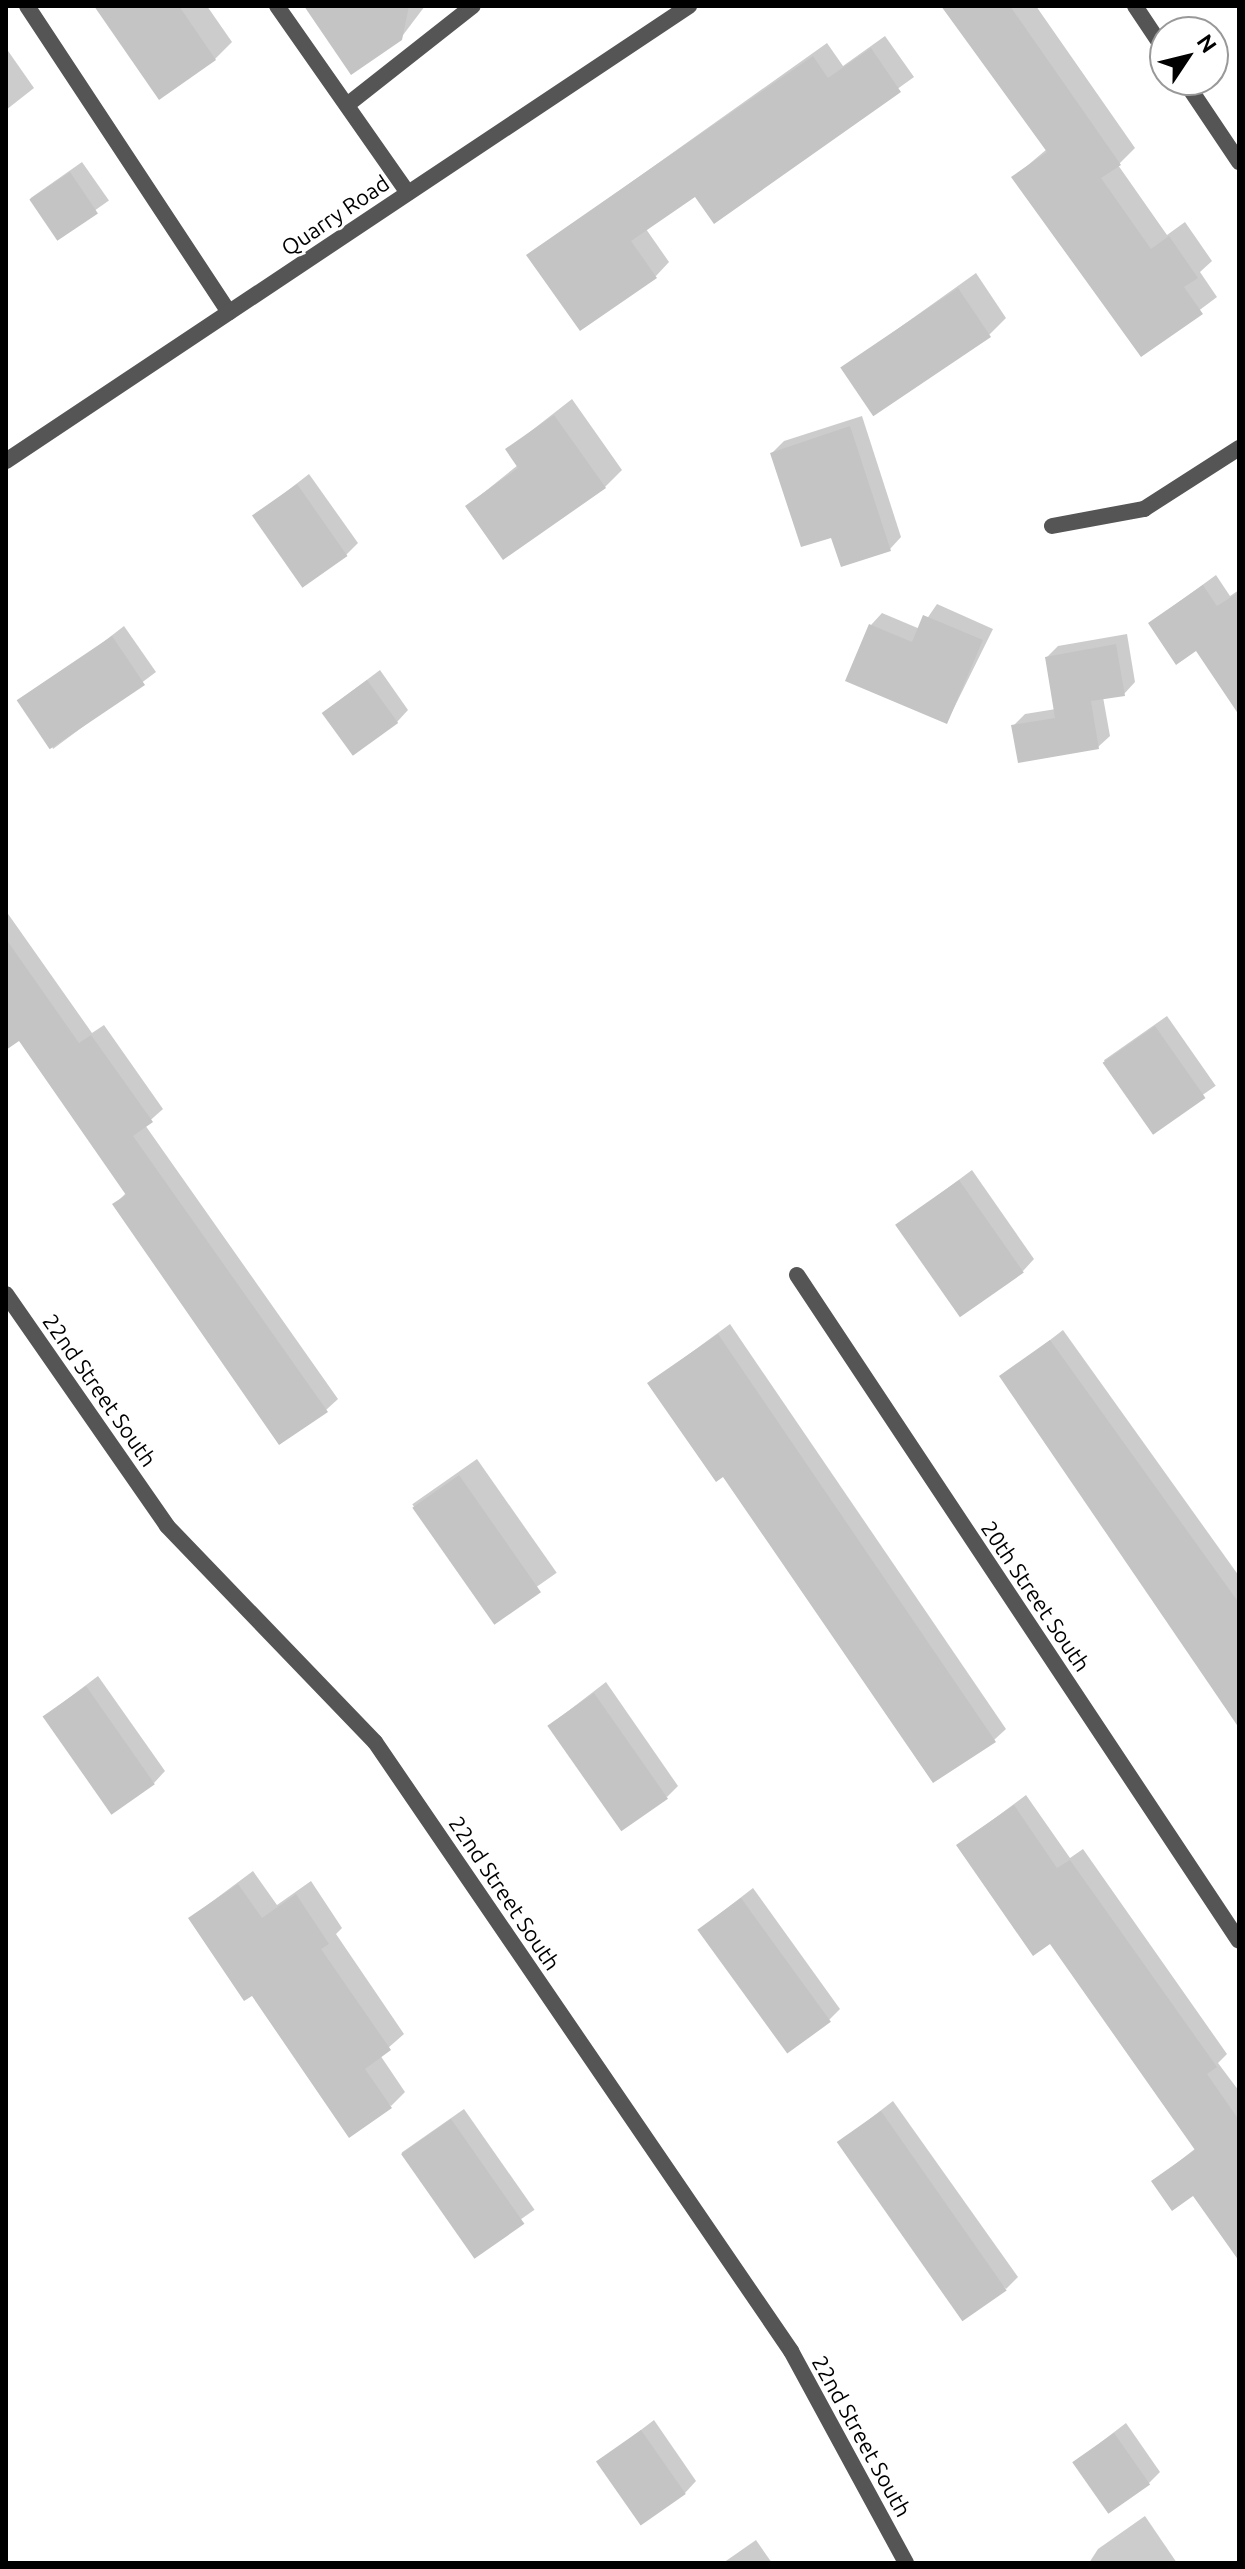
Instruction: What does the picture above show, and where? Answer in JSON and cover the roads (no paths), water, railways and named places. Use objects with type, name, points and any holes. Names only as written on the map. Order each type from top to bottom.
[{"type":"street","points":[[27,6],[229,312]]},
{"type":"street","points":[[277,6],[408,193]]},
{"type":"street","points":[[347,105],[473,6]]},
{"type":"street","name":"Quarry Road","points":[[6,461],[689,6]]},
{"type":"street","points":[[1135,6],[1149,27]]},
{"type":"street","points":[[1195,96],[1239,162]]},
{"type":"street","points":[[1052,526],[1144,509],[1239,448]]},
{"type":"street","name":"20th Street South","points":[[797,1275],[1239,1941]]},
{"type":"street","name":"22nd Street South","points":[[6,1294],[167,1526],[375,1742],[791,2351],[906,2563]]}]
